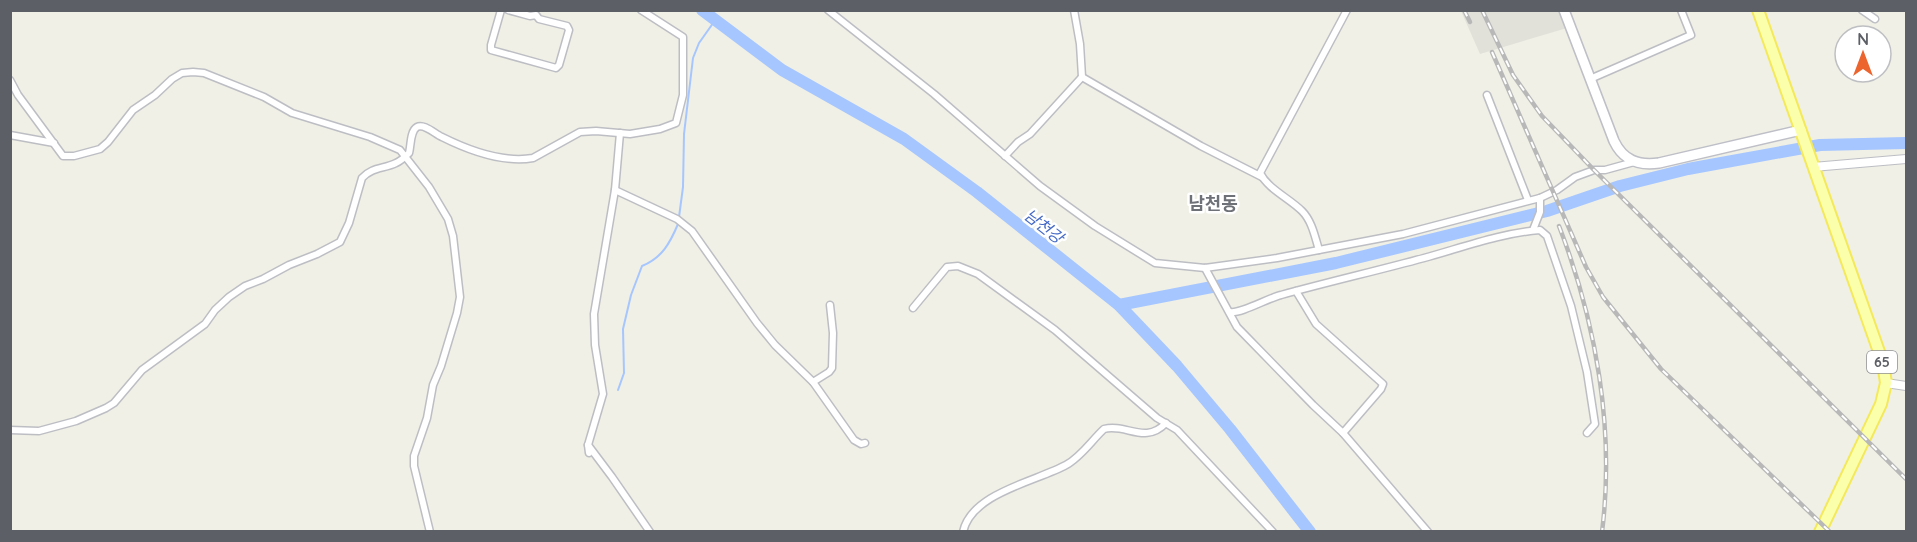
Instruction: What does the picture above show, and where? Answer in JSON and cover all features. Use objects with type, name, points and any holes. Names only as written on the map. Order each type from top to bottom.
[{"type":"main road","points":[[1564,10],[1618,150],[1634,162],[1659,163],[1802,133]]},
{"type":"main road","name":"65","points":[[1758,10],[1883,363],[1886,383],[1881,404],[1820,531]]},
{"type":"street","points":[[501,10],[491,50],[556,68],[559,65],[569,30],[567,26],[539,19],[537,13],[530,16],[508,10]]},
{"type":"street","points":[[10,430],[39,431],[64,425],[106,408],[114,403],[142,370],[206,324],[215,310],[229,297],[245,286],[289,265],[317,255],[340,242],[350,224],[362,178],[367,173],[392,165],[405,157],[410,151],[415,128],[419,126],[426,127],[443,138],[474,150],[494,156],[525,159],[533,158],[580,132],[649,132],[676,123],[680,111],[684,77],[683,37],[641,10]]},
{"type":"street","points":[[828,10],[892,60],[1040,186],[1095,226],[1155,262],[1205,268],[1403,234],[1540,198],[1557,190],[1575,177],[1594,170],[1605,170],[1634,162]]},
{"type":"street","points":[[1005,156],[1018,142],[1030,134],[1082,76],[1080,44],[1074,10]]},
{"type":"street","points":[[1262,177],[1260,173],[1270,152],[1305,92],[1347,10]]},
{"type":"street","points":[[1590,79],[1691,35],[1681,10]]},
{"type":"street","points":[[1862,10],[1875,18]]},
{"type":"street","points":[[10,80],[18,95],[63,156],[74,156],[100,149],[133,110],[155,95],[172,78],[194,72],[204,73],[264,97],[292,113],[370,137],[400,150],[429,187],[448,219],[453,236],[459,286],[457,313],[433,385],[427,418],[414,456],[414,466],[430,531]]},
{"type":"street","points":[[1082,76],[1181,135],[1262,177],[1303,212],[1311,225],[1319,250]]},
{"type":"street","points":[[1487,95],[1528,200]]},
{"type":"street","points":[[620,133],[615,190],[594,314],[595,345],[603,394],[588,449],[600,460],[650,531]]},
{"type":"street","points":[[10,135],[55,143]]},
{"type":"street","points":[[1812,163],[1906,159]]},
{"type":"street","points":[[615,190],[677,219],[692,231],[775,345],[813,382],[854,440],[861,444],[865,443]]},
{"type":"street","points":[[1533,230],[1540,212],[1540,198]]},
{"type":"street","points":[[1230,312],[1237,313],[1266,299],[1296,291],[1540,230],[1547,236],[1571,306],[1587,372],[1595,424],[1587,433]]},
{"type":"street","points":[[913,308],[946,267],[958,266],[978,274],[1055,330],[1157,418],[1177,430],[1273,531]]},
{"type":"street","points":[[1205,268],[1238,327],[1253,345],[1343,433],[1428,531]]},
{"type":"street","points":[[1296,291],[1316,324],[1383,384],[1343,433]]},
{"type":"street","points":[[813,382],[832,368],[833,333],[830,305]]},
{"type":"street","points":[[1886,383],[1906,386]]},
{"type":"street","points":[[963,531],[974,511],[986,502],[1004,491],[1065,466],[1074,460],[1104,429],[1116,428],[1132,433],[1142,433],[1157,429],[1166,423]]},
{"type":"shaded area","points":[[1461,11],[1560,11],[1567,28],[1480,54]]},
{"type":"waterway","name":"남천강","points":[[702,10],[782,70],[904,139],[977,192],[1119,305],[1177,366],[1230,429],[1310,532]]},
{"type":"waterway","points":[[679,217],[683,187],[684,134],[693,58],[699,43],[716,19]]},
{"type":"waterway","points":[[1119,305],[1336,263],[1547,211],[1620,186],[1688,169],[1820,145],[1906,143]]},
{"type":"waterway","points":[[618,390],[624,373],[623,329],[631,295],[642,266],[655,259],[664,249],[678,224]]},
{"type":"railway","points":[[1464,10],[1470,22]]},
{"type":"railway","points":[[1482,10],[1513,75],[1542,116],[1906,479]]},
{"type":"railway","points":[[1492,52],[1586,267],[1603,297],[1661,369],[1830,532]]},
{"type":"railway","points":[[1559,226],[1583,300],[1599,376],[1606,454],[1602,532]]},
{"type":"district","name":"남천동","points":[[1213,204]]}]
